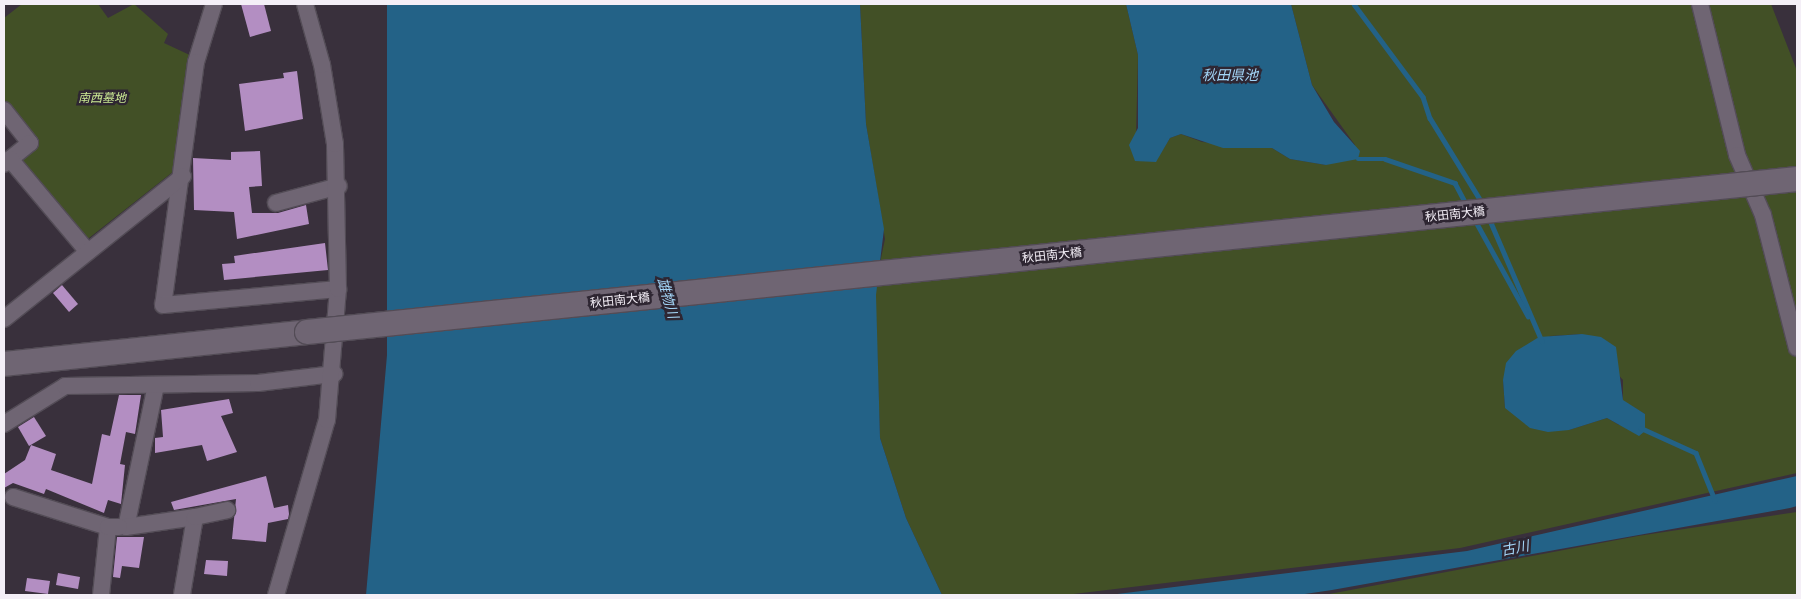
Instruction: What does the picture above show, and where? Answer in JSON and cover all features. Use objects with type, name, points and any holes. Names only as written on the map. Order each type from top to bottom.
[{"type":"street","points":[[214,4],[196,62],[183,176],[163,305],[338,289]]},
{"type":"street","points":[[276,595],[327,420],[334,374],[338,289],[339,186],[322,65],[305,4]]},
{"type":"street","points":[[1700,4],[1737,155],[1763,215],[1797,348]]},
{"type":"street","points":[[4,110],[30,142],[7,162],[88,252]]},
{"type":"street","points":[[4,319],[183,176]]},
{"type":"street","name":"秋田南大橋","points":[[4,364],[1797,179]]},
{"type":"street","points":[[276,203],[339,186]]},
{"type":"street","points":[[4,424],[65,386],[258,383],[334,374]]},
{"type":"street","points":[[126,527],[156,385]]},
{"type":"street","points":[[13,497],[108,527],[126,527],[195,517],[227,510]]},
{"type":"street","points":[[182,595],[195,517]]},
{"type":"street","points":[[101,595],[108,527]]},
{"type":"green space","name":"南西墓地","points":[[22,4],[98,4],[108,18],[134,4],[168,34],[164,43],[194,57],[174,171],[84,242],[18,161],[37,145],[4,103],[4,18]]},
{"type":"green space","points":[[860,4],[1126,4],[1138,55],[1136,136],[1162,151],[1170,138],[1181,134],[1202,142],[1272,148],[1290,159],[1326,165],[1355,145],[1312,85],[1291,4],[1771,4],[1797,71],[1797,473],[1460,548],[1065,595],[942,595],[906,518],[880,438],[875,287],[885,239],[866,124]],"holes":[[[1582,334],[1623,380],[1623,401],[1645,414],[1619,425],[1607,418],[1569,430],[1505,408],[1503,380],[1550,336]]]},
{"type":"green space","points":[[1797,512],[1797,595],[1324,595],[1638,536]]},
{"type":"water","name":"雄物川","points":[[387,4],[860,4],[866,124],[884,229],[876,295],[880,438],[906,518],[942,595],[366,595],[387,355]]},
{"type":"water","name":"秋田県池","points":[[1126,4],[1291,4],[1312,85],[1334,122],[1360,151],[1358,159],[1326,165],[1290,159],[1272,148],[1223,148],[1181,134],[1170,138],[1156,162],[1135,161],[1129,145],[1138,128],[1138,55]]},
{"type":"water","points":[[1582,334],[1601,337],[1616,347],[1623,400],[1645,414],[1645,431],[1639,436],[1607,418],[1569,430],[1548,432],[1530,428],[1505,408],[1503,380],[1506,363],[1516,351],[1539,337]]},
{"type":"water","name":"古川","points":[[1797,476],[1797,506],[1790,508],[1332,590],[1298,595],[1109,595],[1467,551]]},
{"type":"building","points":[[241,4],[264,4],[271,31],[250,37]]},
{"type":"building","points":[[297,71],[303,119],[245,131],[239,84],[284,78],[283,73]]},
{"type":"building","points":[[260,151],[262,186],[249,187],[252,213],[278,213],[306,205],[309,224],[237,239],[234,212],[194,210],[193,158],[231,160],[231,152]]},
{"type":"building","points":[[325,243],[328,270],[224,280],[222,264],[235,263],[234,256]]},
{"type":"building","points":[[62,285],[78,304],[69,312],[53,293]]},
{"type":"building","points":[[119,395],[141,395],[135,434],[126,432],[120,464],[125,465],[121,504],[108,500],[104,513],[46,489],[44,494],[13,483],[4,488],[4,474],[25,460],[31,445],[56,454],[51,470],[92,484],[102,434],[110,436]]},
{"type":"building","points":[[229,399],[233,413],[221,416],[237,452],[207,461],[202,445],[155,453],[155,438],[163,437],[161,410]]},
{"type":"building","points":[[34,417],[46,436],[29,446],[18,427]]},
{"type":"building","points":[[266,476],[274,508],[288,505],[289,514],[288,519],[268,523],[266,542],[232,539],[236,499],[174,510],[171,502]]},
{"type":"building","points":[[117,537],[144,537],[139,568],[122,566],[120,578],[113,577]]},
{"type":"building","points":[[206,560],[228,561],[227,576],[204,574]]},
{"type":"building","points":[[58,573],[80,577],[78,589],[56,585]]},
{"type":"building","points":[[27,578],[50,581],[48,594],[25,591]]},
{"type":"waterway","points":[[1354,4],[1423,97],[1430,118],[1483,204]]},
{"type":"waterway","points":[[1358,159],[1385,159],[1455,183],[1467,206]]},
{"type":"waterway","points":[[1489,218],[1542,341]]},
{"type":"waterway","points":[[1475,220],[1528,316]]},
{"type":"waterway","points":[[1641,428],[1696,453],[1715,500]]}]
